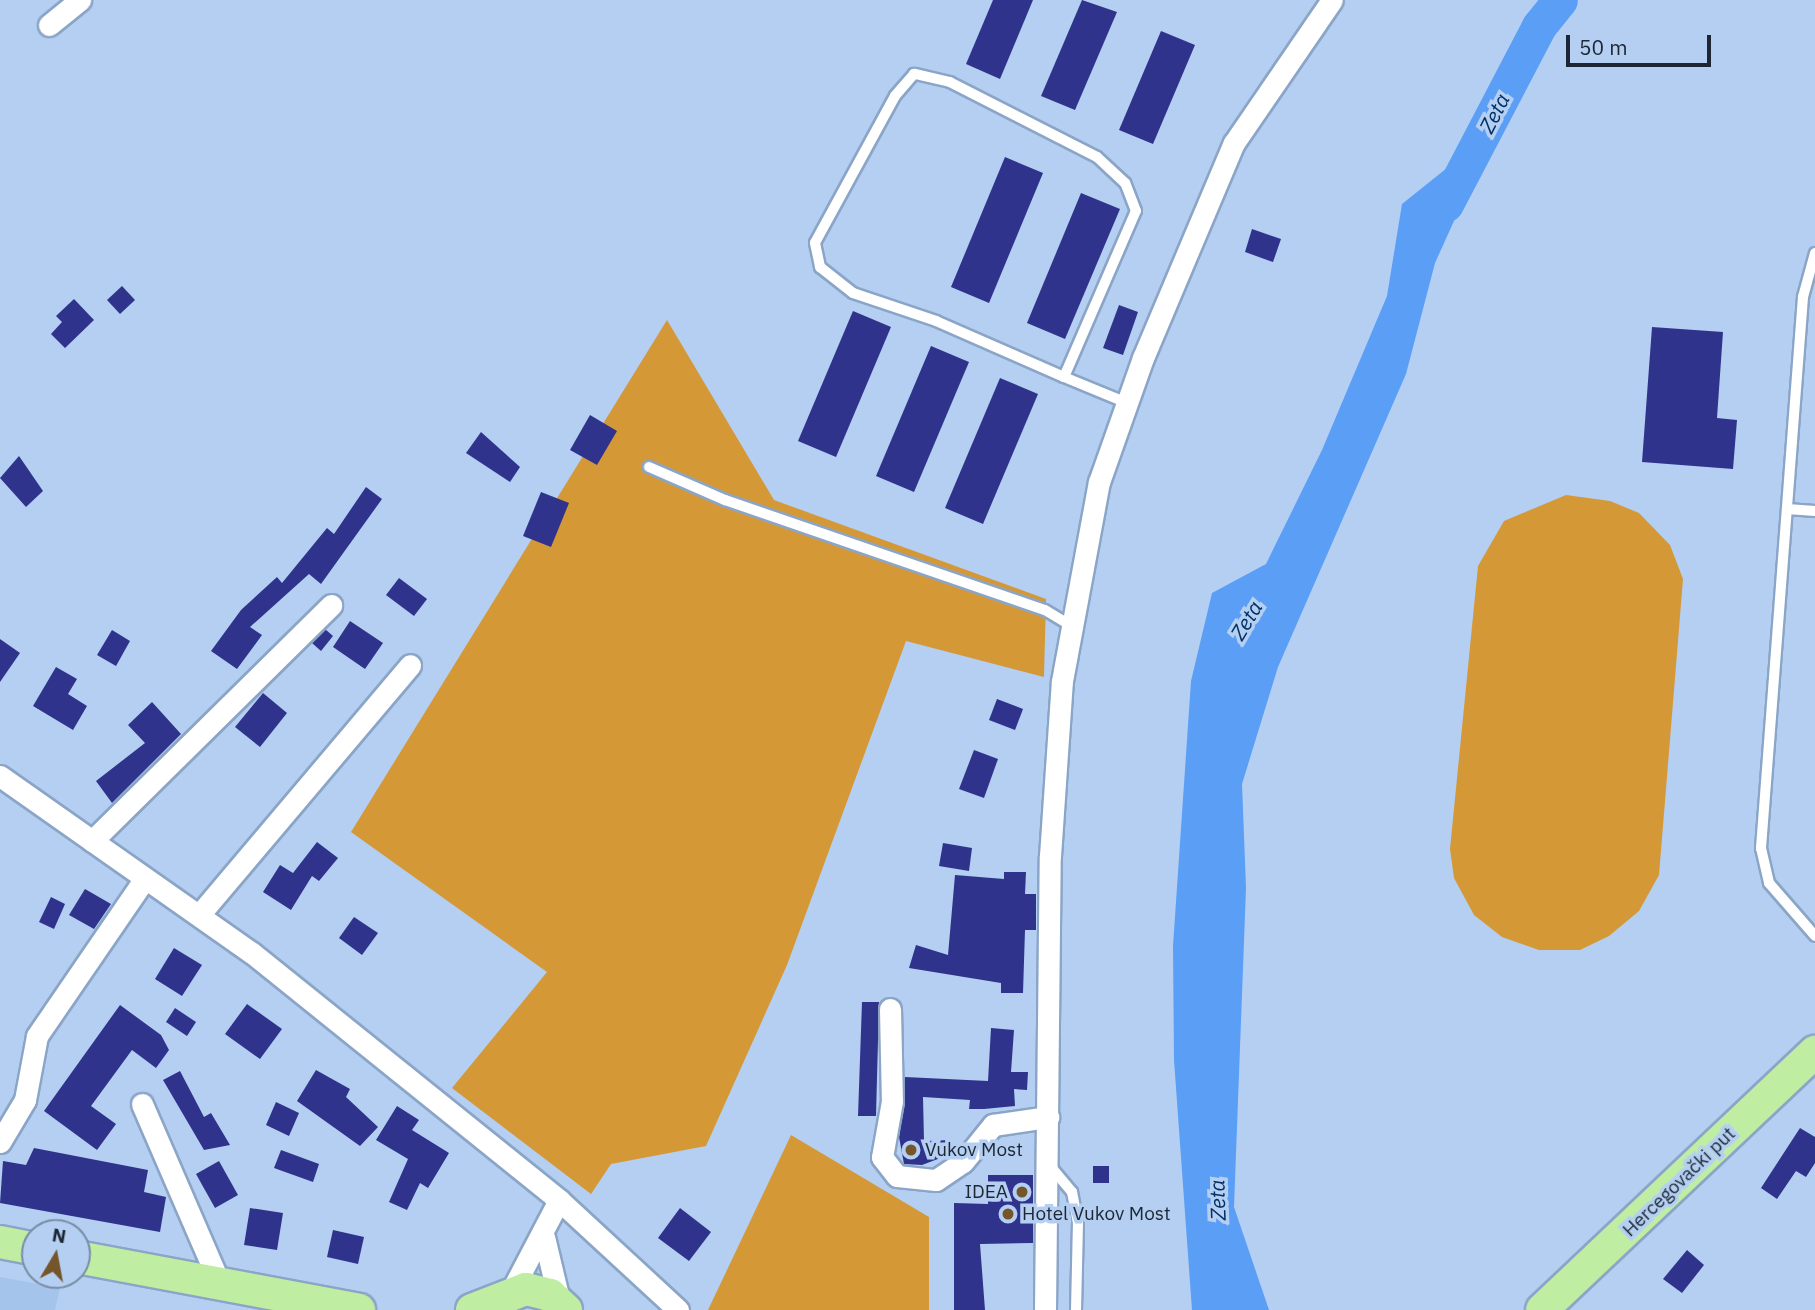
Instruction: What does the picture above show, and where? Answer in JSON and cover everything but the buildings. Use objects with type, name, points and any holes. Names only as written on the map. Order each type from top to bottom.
[{"type":"main road","name":"Hercegovački put","points":[[1542,1310],[1815,1052]]},
{"type":"main road","points":[[0,1242],[21,1246]]},
{"type":"main road","points":[[91,1260],[359,1310]]},
{"type":"main road","points":[[480,1309],[512,1290],[562,1305]]},
{"type":"street","points":[[49,25],[80,0]]},
{"type":"street","points":[[1045,1310],[1051,1167],[1048,1117],[1050,856],[1072,626],[1099,482],[1127,403],[1234,143],[1332,0]]},
{"type":"street","points":[[92,841],[331,605]]},
{"type":"street","points":[[199,915],[410,665]]},
{"type":"street","points":[[0,776],[199,915],[559,1200],[678,1310]]},
{"type":"street","points":[[0,1142],[25,1100],[37,1036],[145,878]]},
{"type":"street","points":[[890,1009],[892,1101],[882,1157],[897,1176],[936,1180],[963,1162],[993,1125],[1048,1117]]},
{"type":"street","points":[[142,1104],[220,1284]]},
{"type":"street","points":[[512,1290],[544,1237],[559,1200]]},
{"type":"street","points":[[544,1237],[562,1305]]},
{"type":"lane","points":[[1064,377],[1136,211],[1125,183],[1097,156],[950,82],[914,74],[895,96],[815,243],[820,267],[853,293],[1127,403]]},
{"type":"lane","points":[[1815,253],[1803,297],[1761,848],[1769,883],[1815,936]]},
{"type":"lane","points":[[649,467],[725,500],[1045,610],[1072,626]]},
{"type":"lane","points":[[1787,509],[1815,511]]},
{"type":"lane","points":[[1051,1167],[1072,1192],[1078,1222],[1076,1310]]},
{"type":"shaded area","points":[[667,320],[774,500],[1046,599],[1044,677],[906,641],[787,965],[706,1146],[611,1164],[591,1194],[452,1088],[547,972],[351,832]]},
{"type":"shaded area","points":[[1566,495],[1610,501],[1639,513],[1670,545],[1683,579],[1659,875],[1639,911],[1609,936],[1580,950],[1539,950],[1502,937],[1474,915],[1454,878],[1450,849],[1478,566],[1504,521]]},
{"type":"shaded area","points":[[791,1135],[929,1217],[929,1310],[708,1310]]},
{"type":"shaded area","points":[[0,1277],[21,1281],[21,1289],[60,1289],[55,1310],[0,1310]]},
{"type":"water","points":[[1467,162],[1477,170],[1435,263],[1406,374],[1278,667],[1242,784],[1246,888],[1234,1207],[1269,1310],[1192,1310],[1174,1060],[1173,946],[1191,681],[1212,593],[1266,564],[1322,450],[1387,296],[1402,204],[1452,164]]},
{"type":"waterway","name":"Zeta","points":[[1446,204],[1539,26],[1560,0]]},
{"type":"place","name":"Vukov Most","points":[[911,1150]]},
{"type":"place","name":"IDEA","points":[[1022,1192]]},
{"type":"place","name":"Hotel Vukov Most","points":[[1008,1214]]}]
